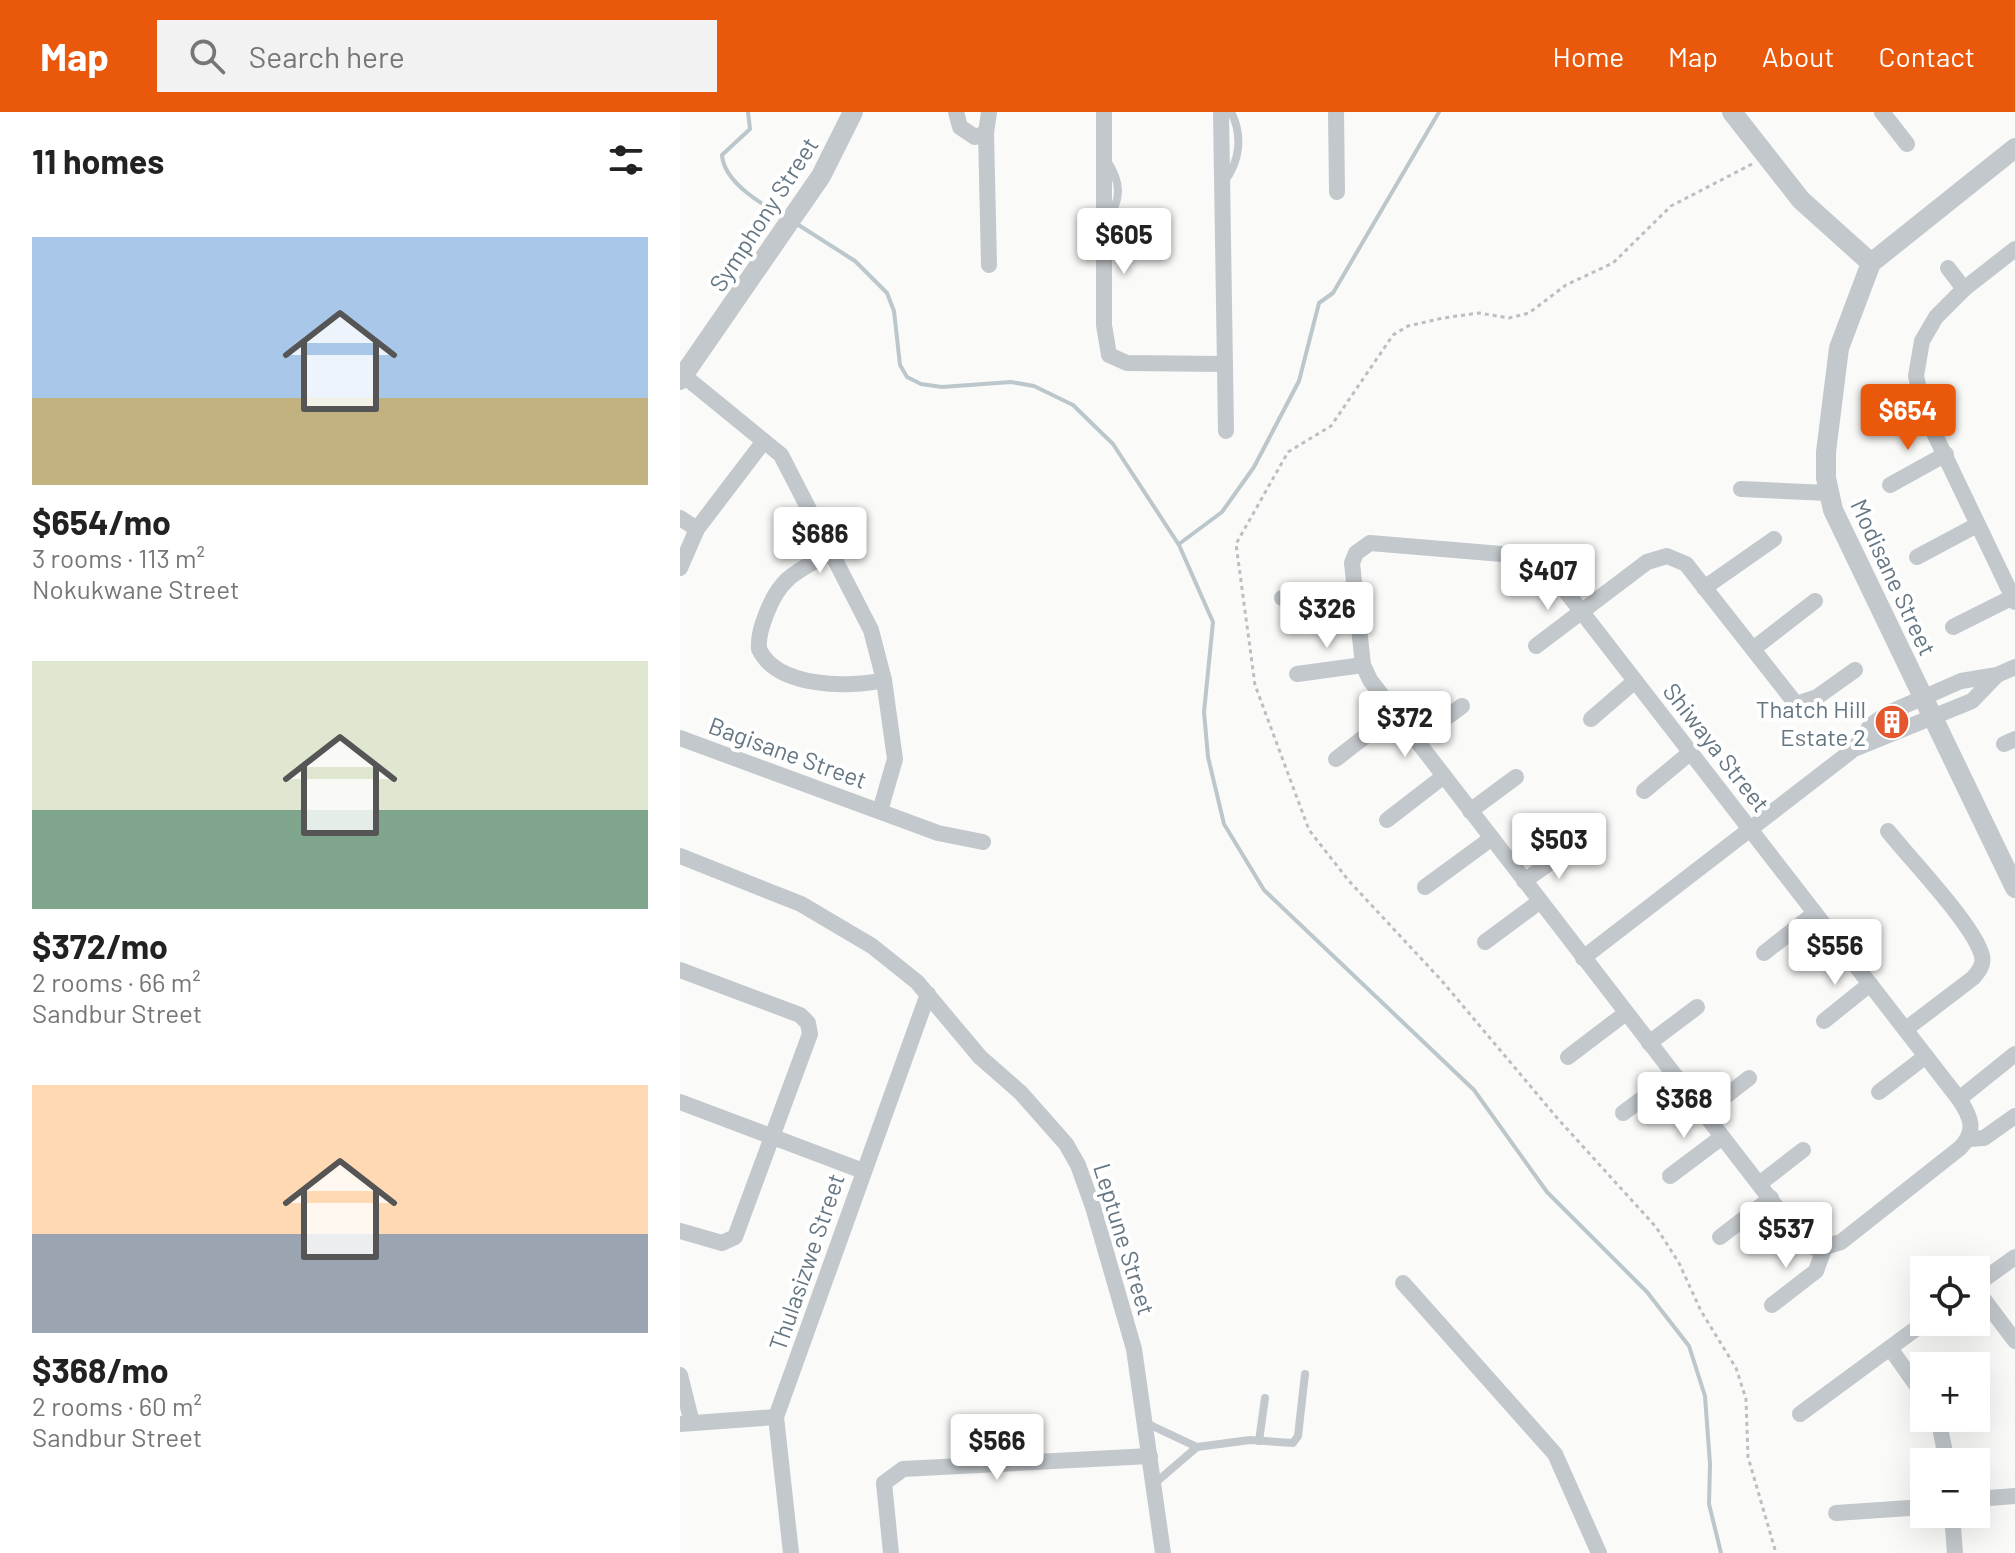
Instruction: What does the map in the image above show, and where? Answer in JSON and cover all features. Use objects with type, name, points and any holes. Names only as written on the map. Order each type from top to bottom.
[{"type":"street","name":"Symphony Street","points":[[682,377],[796,214],[838,148],[853,112]]},
{"type":"street","points":[[956,112],[965,133],[975,137],[986,133]]},
{"type":"street","points":[[989,112],[986,133],[989,265]]},
{"type":"street","points":[[1104,112],[1105,336],[1109,355],[1127,363],[1223,364]]},
{"type":"street","points":[[1221,112],[1226,431]]},
{"type":"street","points":[[1336,112],[1337,192]]},
{"type":"street","points":[[1882,112],[1907,144]]},
{"type":"street","points":[[1734,113],[1801,200],[1871,263],[2015,148]]},
{"type":"street","points":[[1953,627],[2014,600],[1924,412],[1916,376],[1928,329],[1948,303],[2015,249]]},
{"type":"street","name":"Modisane Street","points":[[1871,263],[1839,348],[1826,452],[1828,493],[1852,552],[2015,888]]},
{"type":"street","points":[[1948,268],[1964,289]]},
{"type":"street","name":"Bagisane Street","points":[[682,377],[764,441],[788,466],[871,630],[884,680],[895,759],[880,811]]},
{"type":"street","points":[[680,568],[697,529],[764,441]]},
{"type":"street","points":[[1890,485],[1946,454]]},
{"type":"street","points":[[1741,489],[1828,493]]},
{"type":"street","points":[[680,518],[697,529]]},
{"type":"street","points":[[1917,557],[1977,525]]},
{"type":"street","points":[[1704,588],[1774,539]]},
{"type":"street","name":"Shiwaya Street","points":[[1353,589],[1354,556],[1370,543],[1398,543],[1538,559],[1583,610],[1959,1099],[1970,1116],[1969,1137]]},
{"type":"street","points":[[830,553],[794,573],[777,589],[760,630],[759,649],[773,666],[818,684],[858,686],[884,680]]},
{"type":"street","points":[[1536,646],[1658,557],[1681,560],[1796,704],[1817,697],[1855,670]]},
{"type":"street","points":[[1282,598],[1353,589],[1363,665],[1395,713],[1805,1244],[1826,1248],[1841,1242],[1969,1137],[1984,1138],[2015,1116]]},
{"type":"street","points":[[1753,649],[1815,601]]},
{"type":"street","points":[[1297,674],[1363,665]]},
{"type":"street","points":[[1926,708],[1961,681],[1997,675],[2015,667]]},
{"type":"street","points":[[1583,958],[1854,749],[1876,720],[1972,701],[1997,675]]},
{"type":"street","points":[[1591,719],[1635,681]]},
{"type":"street","points":[[1416,740],[1462,706]]},
{"type":"street","points":[[1336,759],[1395,713]]},
{"type":"street","name":"Bagisane Street","points":[[680,738],[938,833],[983,842]]},
{"type":"street","points":[[1644,791],[1691,752]]},
{"type":"street","points":[[1387,820],[1444,776]]},
{"type":"street","points":[[1470,811],[1516,777]]},
{"type":"street","points":[[1888,831],[1965,927],[1983,958],[1980,970],[1973,978],[1906,1029]]},
{"type":"street","points":[[1425,887],[1492,838]]},
{"type":"street","points":[[1524,881],[1571,848]]},
{"type":"street","name":"Leptune Street","points":[[680,856],[801,904],[841,925],[928,994],[980,1057],[1051,1123],[1078,1165],[1130,1334],[1146,1423],[1163,1553]]},
{"type":"street","points":[[1485,942],[1539,902]]},
{"type":"street","points":[[1764,953],[1815,913]]},
{"type":"street","points":[[680,970],[800,1015],[808,1023],[809,1041],[735,1237],[722,1243],[680,1231]]},
{"type":"street","points":[[1824,1021],[1870,984]]},
{"type":"street","name":"Thulasizwe Street","points":[[791,1553],[776,1417],[928,994]]},
{"type":"street","points":[[1649,1043],[1697,1007]]},
{"type":"street","points":[[1568,1057],[1626,1013]]},
{"type":"street","points":[[1959,1099],[2015,1054]]},
{"type":"street","points":[[1879,1092],[1926,1056]]},
{"type":"street","points":[[1623,1113],[1674,1075]]},
{"type":"street","points":[[1704,1113],[1749,1078]]},
{"type":"street","points":[[1707,1082],[1720,1100]]},
{"type":"street","points":[[680,1102],[863,1171]]},
{"type":"street","points":[[1670,1176],[1722,1137]]},
{"type":"street","points":[[1759,1184],[1803,1150]]},
{"type":"street","points":[[1720,1237],[1771,1198]]},
{"type":"street","points":[[1772,1305],[1816,1271],[1826,1248]]},
{"type":"street","points":[[1990,1276],[2015,1257]]},
{"type":"street","points":[[1403,1283],[1550,1447],[1599,1553]]},
{"type":"street","points":[[1990,1306],[2015,1341]]},
{"type":"street","points":[[1800,1414],[1910,1333]]},
{"type":"street","points":[[1890,1348],[1910,1376]]},
{"type":"street","points":[[680,1375],[686,1424],[776,1417]]},
{"type":"street","points":[[891,1553],[884,1483],[903,1469],[1150,1456]]},
{"type":"street","points":[[1990,1498],[2015,1496]]},
{"type":"street","points":[[1836,1513],[1910,1508]]},
{"type":"street","points":[[1953,1528],[1955,1553]]},
{"type":"lane","points":[[1222,186],[1238,157],[1236,124],[1231,112]]},
{"type":"lane","points":[[1146,1423],[1197,1447],[1259,1441],[1293,1443],[1298,1436],[1305,1374]]},
{"type":"lane","points":[[1259,1441],[1265,1398]]},
{"type":"lane","points":[[1154,1484],[1197,1447]]},
{"type":"waterway","points":[[748,112],[750,129],[722,155],[724,165],[746,192],[786,218]]},
{"type":"waterway","points":[[1179,544],[1222,512],[1254,467],[1299,381],[1319,303],[1333,293],[1439,112]]},
{"type":"waterway","points":[[797,224],[855,261],[887,293],[894,311],[900,365],[907,377],[921,384],[942,387],[1011,382],[1034,386],[1073,405],[1113,444],[1179,545],[1213,622],[1204,712],[1208,757],[1224,824],[1264,890],[1474,1090],[1547,1192],[1647,1292],[1689,1346],[1705,1396],[1710,1464],[1709,1504],[1721,1553]]},
{"type":"place","name":"Thatch Hill Estate 2","points":[[1892,722]]}]
